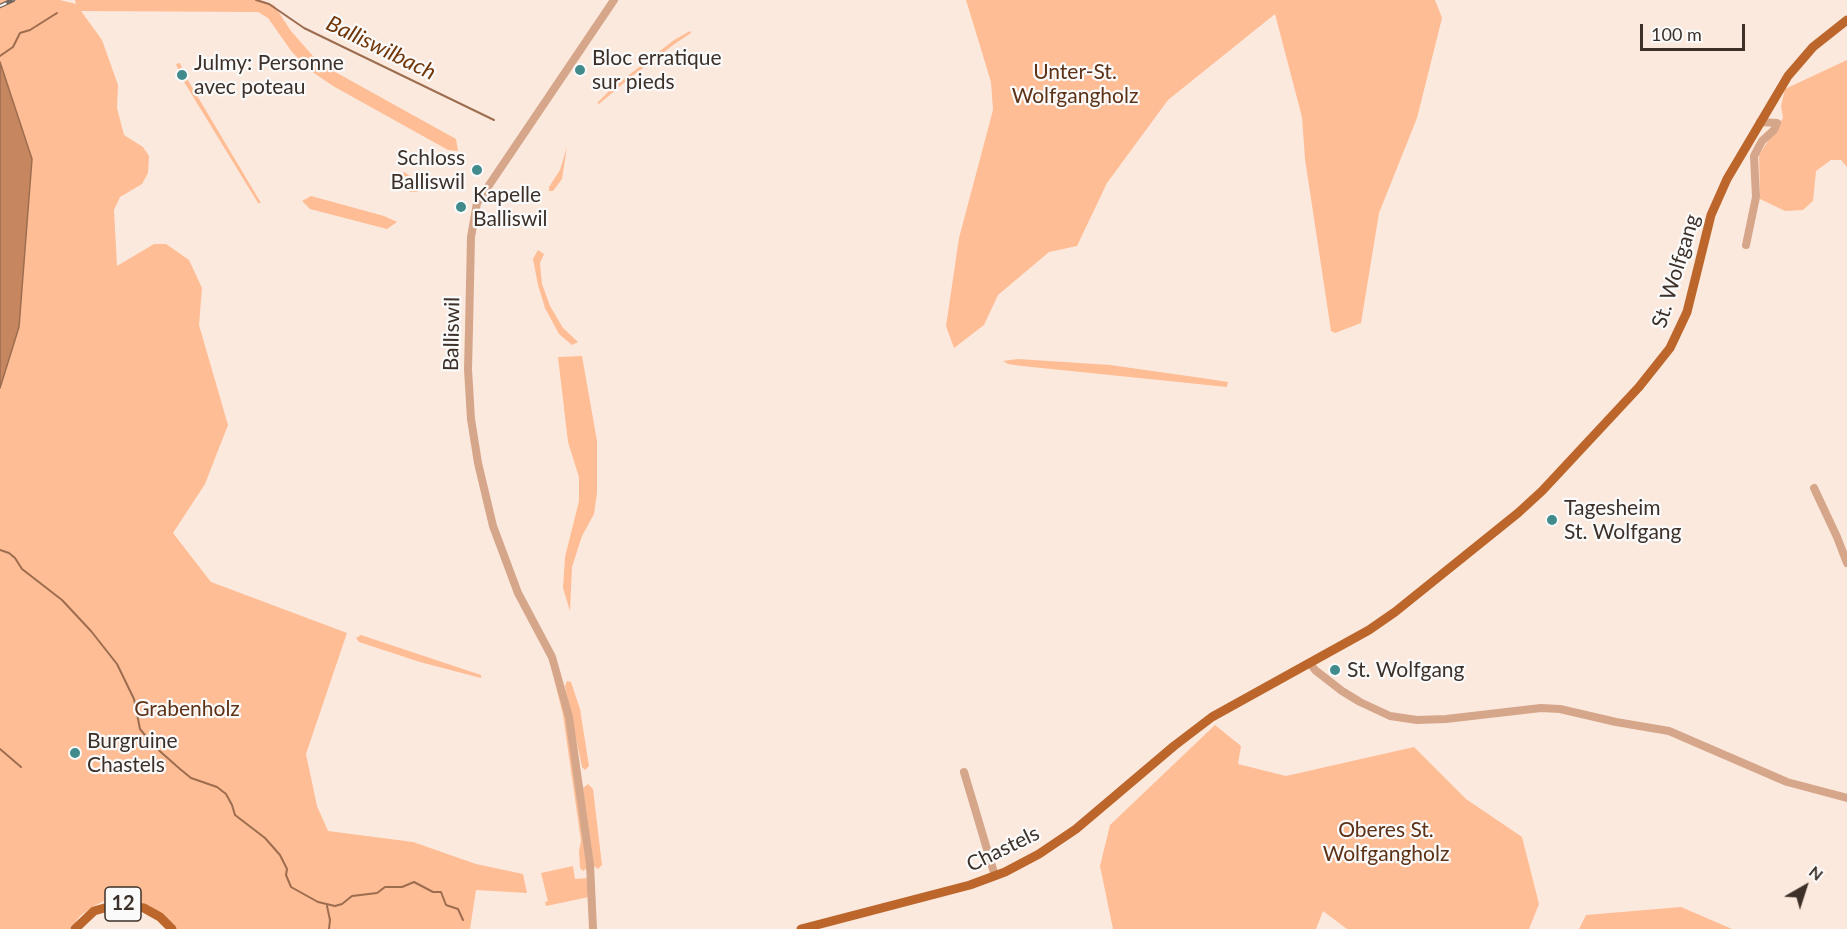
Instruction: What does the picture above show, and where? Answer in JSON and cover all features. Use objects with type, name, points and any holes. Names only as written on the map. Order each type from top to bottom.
[{"type":"main road","name":"St. Wolfgang","points":[[1188,735],[1228,706],[1355,639],[1395,612],[1529,503],[1639,387],[1664,358],[1677,336],[1687,312],[1716,202],[1760,122],[1788,76],[1805,56],[1822,38],[1847,20]]},
{"type":"main road","name":"Chastels","points":[[801,929],[951,891],[995,876],[1030,859],[1064,838],[1188,735]]},
{"type":"main road","name":"12","points":[[75,929],[86,917],[100,908],[126,904],[152,912],[172,929]]},
{"type":"street","name":"Balliswil","points":[[593,929],[590,864],[564,694],[552,657],[524,606],[493,526],[478,463],[471,419],[468,369],[471,237],[475,208],[614,0]]},
{"type":"street","points":[[1746,245],[1756,197],[1754,156],[1762,141],[1774,130],[1777,123],[1771,103]]},
{"type":"street","points":[[1760,122],[1777,123]]},
{"type":"street","points":[[1814,488],[1847,563]]},
{"type":"street","points":[[1310,663],[1315,670],[1342,690],[1360,702],[1390,716],[1400,724]]},
{"type":"street","points":[[1390,716],[1417,720],[1446,719],[1540,708],[1560,709],[1669,731],[1787,782],[1847,798]]},
{"type":"street","points":[[964,772],[995,876]]},
{"type":"green space","name":"Grabenholz","points":[[0,0],[60,0],[76,4],[75,0],[261,0],[274,5],[291,31],[319,63],[456,139],[458,151],[448,150],[333,86],[311,71],[292,52],[268,18],[258,12],[81,11],[102,40],[118,85],[117,108],[124,135],[143,147],[149,156],[148,173],[142,184],[120,197],[114,210],[117,266],[154,244],[166,244],[189,260],[202,288],[199,325],[228,425],[205,484],[173,533],[211,582],[347,633],[306,754],[317,806],[328,831],[413,842],[476,864],[523,874],[527,893],[476,890],[470,929],[176,929],[150,906],[136,900],[121,898],[106,900],[94,906],[80,916],[70,929],[0,929],[0,388],[19,327],[32,159],[0,62]]},
{"type":"green space","name":"Unter-St. Wolfgangholz","points":[[966,0],[1435,0],[1442,18],[1417,118],[1379,213],[1361,323],[1335,333],[1331,331],[1305,159],[1302,117],[1275,14],[1168,100],[1107,183],[1077,246],[1049,252],[998,295],[984,325],[954,348],[946,326],[959,238],[993,110],[991,82]]},
{"type":"green space","points":[[690,31],[691,33],[631,77],[599,104],[597,103],[611,89],[674,40]]},
{"type":"green space","points":[[1847,60],[1847,167],[1841,160],[1831,160],[1816,171],[1813,201],[1803,210],[1785,211],[1760,199],[1759,155],[1783,118],[1781,106],[1785,89]]},
{"type":"green space","points":[[180,63],[186,77],[261,203],[258,203],[181,77],[176,64]]},
{"type":"green space","points":[[567,147],[562,179],[553,191],[549,191],[549,187],[560,170]]},
{"type":"green space","points":[[404,172],[415,179],[418,192],[411,192],[396,184]]},
{"type":"green space","points":[[311,196],[384,216],[397,222],[387,229],[310,209],[302,201]]},
{"type":"green space","points":[[538,250],[544,254],[540,263],[542,284],[550,306],[563,328],[578,342],[572,345],[559,334],[545,308],[533,259]]},
{"type":"green space","points":[[582,356],[597,441],[597,493],[594,514],[582,536],[572,567],[570,611],[563,588],[565,557],[579,501],[579,477],[568,442],[558,357]]},
{"type":"green space","points":[[1018,359],[1110,365],[1228,382],[1227,387],[1022,366],[1003,361]]},
{"type":"green space","points":[[361,635],[481,675],[481,678],[420,662],[359,642],[356,638]]},
{"type":"green space","points":[[554,679],[557,680],[566,717],[587,868],[583,871],[580,868],[581,841],[563,715]]},
{"type":"green space","points":[[567,681],[571,682],[580,709],[589,766],[585,770],[582,767],[565,686]]},
{"type":"green space","name":"Oberes St. Wolfgangholz","points":[[1215,725],[1241,746],[1238,764],[1286,776],[1414,747],[1466,799],[1522,837],[1539,904],[1529,929],[1347,929],[1323,911],[1316,929],[1113,929],[1100,866],[1110,825]]},
{"type":"green space","points":[[588,784],[593,789],[602,865],[598,869],[594,866],[583,788]]},
{"type":"green space","points":[[573,866],[575,879],[587,878],[589,897],[546,906],[545,902],[548,901],[541,873]]},
{"type":"green space","points":[[1681,907],[1732,929],[1579,929],[1586,915]]},
{"type":"shaded area","points":[[0,62],[32,159],[19,327],[0,388]]},
{"type":"waterway","name":"Balliswilbach","points":[[256,0],[269,4],[304,28],[494,120]]},
{"type":"waterway","name":"Balliswilbach","points":[[0,56],[13,47],[20,33],[30,30],[57,13]]},
{"type":"waterway","points":[[0,550],[15,558],[22,569],[62,600],[91,631],[117,664],[134,699],[140,729],[154,746],[191,778],[217,787],[226,794],[235,815],[265,838],[280,855],[287,869],[286,875],[291,887],[318,902],[335,906],[342,904],[352,896],[377,893],[385,887],[402,887],[414,882],[433,892],[441,892],[446,905],[458,909],[463,920]]},
{"type":"waterway","points":[[0,749],[21,767]]},
{"type":"waterway","points":[[327,906],[329,929]]},
{"type":"railway","points":[[0,6],[13,0]]},
{"type":"place","name":"Bloc erratique sur pieds","points":[[580,70]]},
{"type":"place","name":"Julmy: Personne avec poteau","points":[[182,75]]},
{"type":"place","name":"Schloss Balliswil","points":[[477,170]]},
{"type":"place","name":"Kapelle Balliswil","points":[[461,207]]},
{"type":"place","name":"Tagesheim St. Wolfgang","points":[[1552,520]]},
{"type":"place","name":"St. Wolfgang","points":[[1335,670]]},
{"type":"place","name":"Burgruine Chastels","points":[[75,753]]}]
